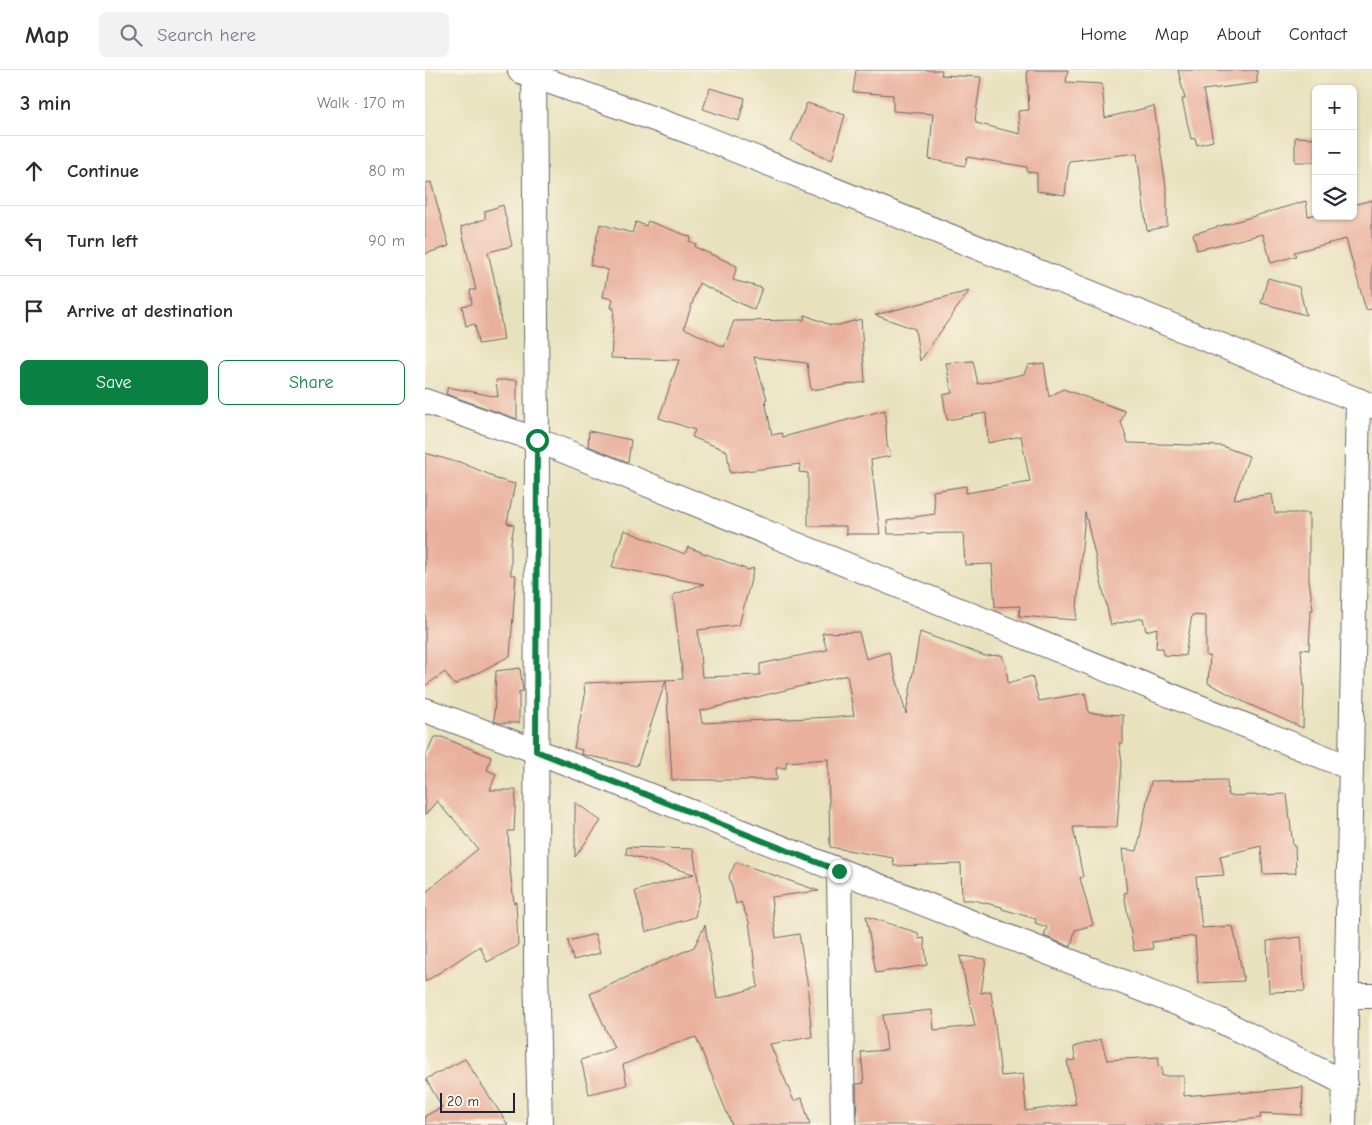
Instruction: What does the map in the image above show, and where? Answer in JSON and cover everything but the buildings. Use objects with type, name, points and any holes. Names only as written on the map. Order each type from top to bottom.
[{"type":"street","points":[[540,1125],[536,968],[537,440],[529,72],[693,133],[1365,403],[1351,768],[1344,1125]]},
{"type":"street","points":[[425,401],[537,440],[1351,768]]},
{"type":"street","points":[[425,710],[536,751],[1217,1019],[1345,1083]]},
{"type":"street","points":[[839,871],[843,1125]]},
{"type":"street","points":[[1347,996],[1372,996]]},
{"type":"route","points":[[537,440],[536,751],[839,871]]}]
